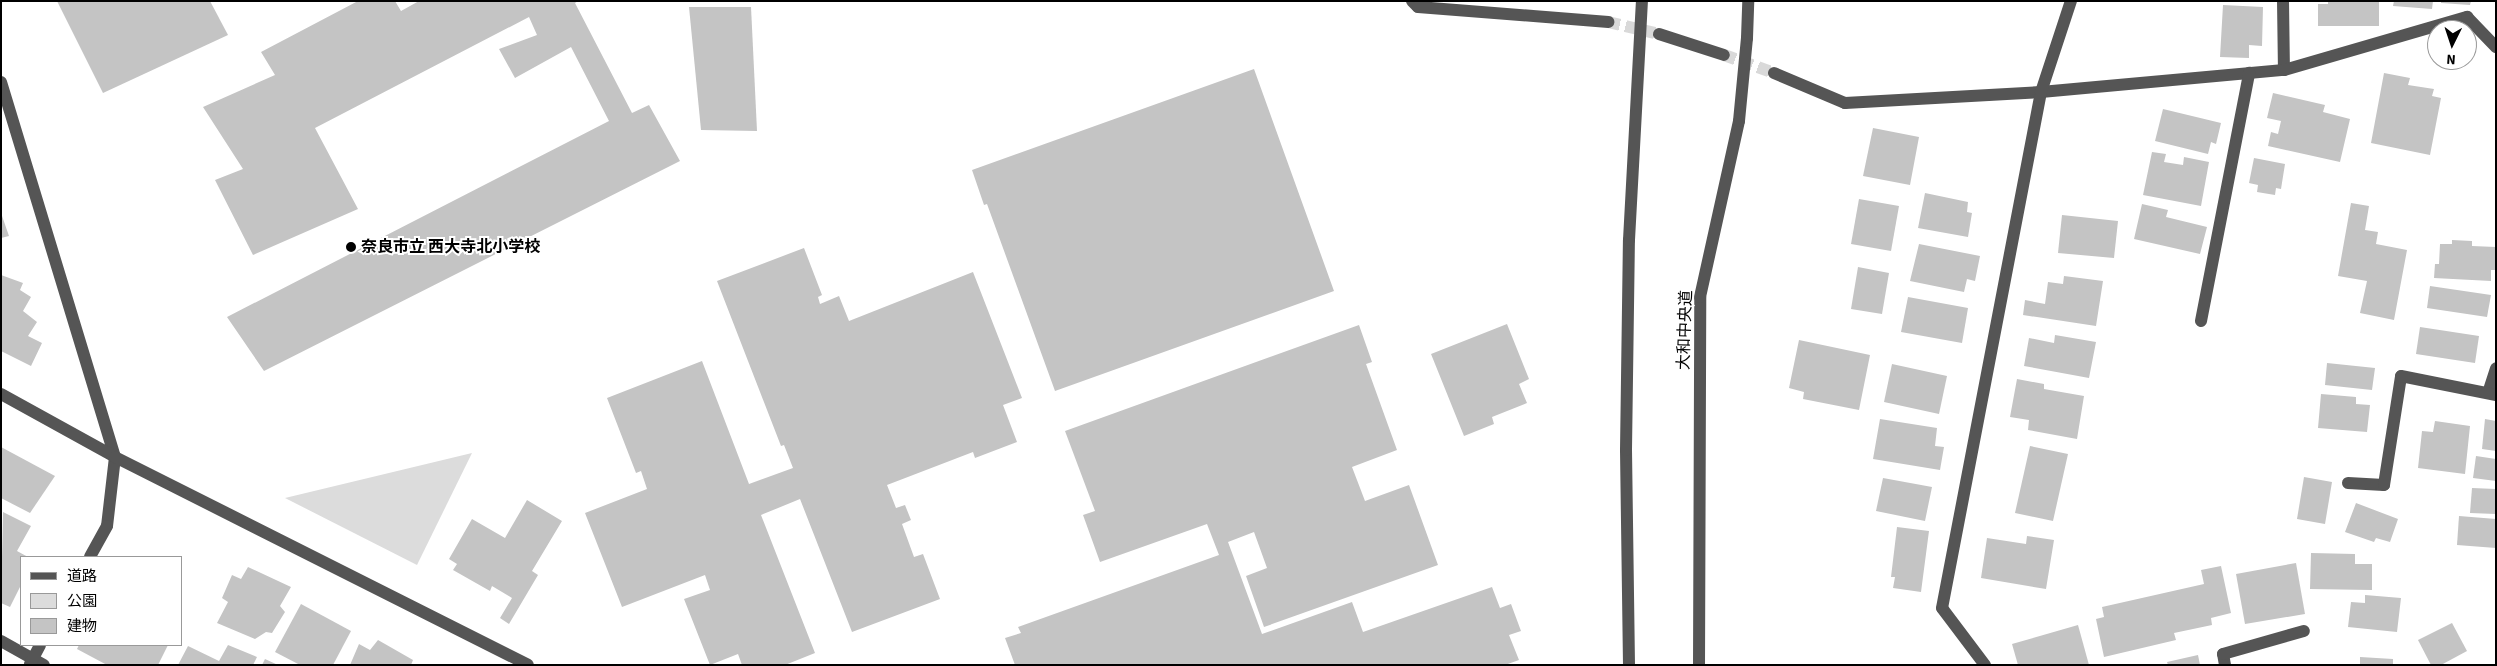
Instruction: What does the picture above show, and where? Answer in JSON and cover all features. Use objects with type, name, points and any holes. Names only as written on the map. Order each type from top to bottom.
[{"type":"street","points":[[1412,1],[1418,7],[1608,22]]},
{"type":"street","points":[[1629,665],[1626,450],[1629,240],[1642,1]]},
{"type":"street","name":"大和中央道","points":[[1700,665],[1700,297],[1739,121],[1747,38],[1748,1]]},
{"type":"street","points":[[1985,665],[1942,608],[2041,92],[2071,1]]},
{"type":"street","points":[[2284,1],[2284,70]]},
{"type":"street","points":[[1774,73],[1845,103],[2041,92],[2284,70],[2468,17],[2496,47]]},
{"type":"street","points":[[1659,34],[1724,55]]},
{"type":"street","points":[[2201,321],[2248,73]]},
{"type":"street","points":[[1,82],[115,458],[107,526],[91,556]]},
{"type":"street","points":[[2348,483],[2384,485],[2401,376],[2492,394],[2496,368]]},
{"type":"street","points":[[1,394],[115,458],[528,665]]},
{"type":"street","points":[[2225,665],[2223,654],[2304,631]]},
{"type":"street","points":[[1,641],[31,662],[44,665]]},
{"type":"street","points":[[31,662],[39,646]]},
{"type":"green space","points":[[472,453],[417,565],[285,498]]},
{"type":"building","points":[[57,1],[210,1],[228,35],[103,93]]},
{"type":"building","points":[[358,1],[395,1],[401,11],[419,1],[578,1],[575,3],[632,113],[649,105],[680,161],[264,371],[227,317],[609,121],[571,47],[515,78],[499,49],[537,35],[529,17],[315,128],[358,209],[253,255],[215,180],[243,169],[203,107],[275,75],[261,52]]},
{"type":"building","points":[[2328,1],[2379,1],[2379,26],[2318,26],[2318,4],[2328,4]]},
{"type":"building","points":[[2394,1],[2433,1],[2432,9],[2393,6]]},
{"type":"building","points":[[2441,1],[2471,1],[2470,5],[2441,3]]},
{"type":"building","points":[[2223,5],[2263,7],[2262,46],[2249,45],[2249,58],[2220,57]]},
{"type":"building","points":[[689,7],[751,7],[757,131],[701,130]]},
{"type":"building","points":[[1254,69],[1334,291],[1055,391],[987,204],[984,205],[972,170]]},
{"type":"building","points":[[2384,73],[2410,78],[2408,85],[2434,89],[2432,96],[2441,98],[2430,155],[2371,143]]},
{"type":"building","points":[[2273,93],[2325,105],[2323,112],[2350,119],[2340,162],[2268,146],[2271,132],[2278,134],[2281,121],[2267,118]]},
{"type":"building","points":[[2163,109],[2221,123],[2216,144],[2211,142],[2208,154],[2155,141]]},
{"type":"building","points":[[1873,128],[1919,137],[1910,185],[1863,176]]},
{"type":"building","points":[[2152,152],[2166,154],[2164,162],[2183,165],[2184,157],[2209,162],[2201,206],[2143,195]]},
{"type":"building","points":[[2254,158],[2285,164],[2281,189],[2276,188],[2275,195],[2257,192],[2258,185],[2249,183]]},
{"type":"building","points":[[1925,193],[1968,202],[1967,212],[1972,213],[1968,237],[1918,228]]},
{"type":"building","points":[[1859,199],[1899,206],[1891,251],[1851,244]]},
{"type":"building","points":[[2351,203],[2369,206],[2365,230],[2378,232],[2376,244],[2407,250],[2394,320],[2360,313],[2367,281],[2338,276]]},
{"type":"building","points":[[2142,204],[2168,210],[2166,217],[2207,227],[2200,254],[2134,239]]},
{"type":"building","points":[[1,213],[9,236],[1,238]]},
{"type":"building","points":[[2062,215],[2118,221],[2114,258],[2058,253]]},
{"type":"building","points":[[2452,240],[2472,241],[2472,246],[2496,247],[2496,270],[2491,270],[2491,281],[2434,278],[2435,264],[2439,264],[2440,244],[2452,244]]},
{"type":"building","points":[[1919,244],[1980,256],[1975,281],[1967,279],[1964,292],[1910,281]]},
{"type":"building","points":[[804,248],[822,295],[818,297],[820,304],[839,296],[849,321],[973,272],[1022,398],[1003,405],[1017,442],[975,458],[973,452],[887,485],[896,508],[905,505],[911,520],[902,524],[914,557],[923,554],[940,599],[852,632],[800,499],[761,515],[815,653],[785,665],[742,665],[738,654],[710,665],[684,599],[710,590],[705,575],[622,607],[585,513],[647,489],[641,471],[636,473],[607,398],[702,361],[749,484],[793,468],[784,445],[781,446],[717,281]]},
{"type":"building","points":[[1858,267],[1889,273],[1882,314],[1851,309]]},
{"type":"building","points":[[1,275],[23,283],[20,290],[31,297],[23,311],[37,322],[28,336],[42,343],[31,366],[1,351]]},
{"type":"building","points":[[2064,276],[2103,281],[2096,326],[2023,315],[2025,300],[2045,304],[2048,282],[2063,284]]},
{"type":"building","points":[[2430,286],[2491,295],[2487,317],[2427,308]]},
{"type":"building","points":[[1908,297],[1968,308],[1962,343],[1901,332]]},
{"type":"building","points":[[1507,324],[1529,379],[1519,384],[1527,403],[1492,417],[1494,424],[1464,436],[1431,354]]},
{"type":"building","points":[[1359,325],[1372,362],[1366,364],[1397,450],[1352,467],[1365,501],[1409,485],[1438,565],[1264,627],[1246,576],[1267,568],[1254,532],[1228,542],[1262,634],[1352,602],[1363,632],[1492,587],[1500,608],[1511,604],[1521,631],[1509,635],[1519,660],[1505,665],[1015,665],[1005,638],[1021,633],[1018,627],[1219,555],[1207,524],[1100,562],[1083,515],[1095,511],[1065,431]]},
{"type":"building","points":[[2420,327],[2479,336],[2475,363],[2416,354]]},
{"type":"building","points":[[2055,335],[2096,342],[2089,378],[2024,366],[2029,338],[2054,343]]},
{"type":"building","points":[[1799,340],[1870,355],[1859,410],[1803,399],[1804,392],[1789,388]]},
{"type":"building","points":[[2327,363],[2375,368],[2372,390],[2325,385]]},
{"type":"building","points":[[1892,364],[1947,376],[1939,414],[1884,402]]},
{"type":"building","points":[[2017,379],[2044,384],[2044,389],[2084,396],[2077,439],[2028,430],[2029,420],[2010,417]]},
{"type":"building","points":[[2321,394],[2356,397],[2356,404],[2370,405],[2367,432],[2318,428]]},
{"type":"building","points":[[1880,419],[1937,428],[1935,446],[1944,447],[1940,470],[1873,459]]},
{"type":"building","points":[[2485,419],[2496,421],[2496,451],[2482,449]]},
{"type":"building","points":[[2435,421],[2470,426],[2465,474],[2418,468],[2422,431],[2433,432]]},
{"type":"building","points":[[2030,446],[2068,454],[2053,521],[2015,513]]},
{"type":"building","points":[[1,447],[55,476],[30,513],[1,498]]},
{"type":"building","points":[[2476,456],[2496,459],[2496,481],[2473,478]]},
{"type":"building","points":[[2304,477],[2332,482],[2325,524],[2297,519]]},
{"type":"building","points":[[1883,478],[1932,487],[1925,521],[1876,511]]},
{"type":"building","points":[[2472,488],[2496,489],[2496,514],[2470,513]]},
{"type":"building","points":[[527,500],[562,521],[532,571],[538,575],[509,624],[500,618],[512,598],[492,586],[490,591],[453,570],[457,564],[449,559],[472,519],[505,538]]},
{"type":"building","points":[[2356,503],[2398,519],[2390,542],[2376,538],[2374,542],[2345,532]]},
{"type":"building","points":[[3,512],[31,526],[17,551],[26,556],[20,556],[20,587],[10,607],[1,603]]},
{"type":"building","points":[[2459,516],[2496,519],[2496,548],[2457,545]]},
{"type":"building","points":[[1897,527],[1929,531],[1921,592],[1893,588],[1895,577],[1891,577]]},
{"type":"building","points":[[2027,536],[2054,540],[2046,589],[1981,578],[1987,538],[2026,544]]},
{"type":"building","points":[[2311,553],[2355,554],[2355,564],[2372,564],[2372,590],[2310,589]]},
{"type":"building","points":[[2296,563],[2305,614],[2245,624],[2236,574]]},
{"type":"building","points":[[2221,566],[2231,613],[2211,618],[2212,625],[2174,633],[2176,640],[2104,657],[2096,619],[2104,617],[2102,607],[2204,584],[2201,570]]},
{"type":"building","points":[[248,567],[291,587],[280,606],[285,612],[272,633],[266,632],[255,639],[217,623],[228,602],[222,598],[232,575],[241,579]]},
{"type":"building","points":[[2365,595],[2401,598],[2397,632],[2348,627],[2351,602],[2365,603]]},
{"type":"building","points":[[301,604],[351,631],[333,665],[300,665],[275,652]]},
{"type":"building","points":[[2452,623],[2467,651],[2441,665],[2431,665],[2418,640]]},
{"type":"building","points":[[2078,625],[2089,665],[2018,665],[2012,644]]},
{"type":"building","points":[[378,640],[413,660],[411,665],[350,665],[359,644],[370,650]]},
{"type":"building","points":[[228,645],[257,657],[253,665],[178,665],[188,646],[219,661]]},
{"type":"building","points":[[78,646],[168,646],[158,665],[107,665],[77,649]]},
{"type":"building","points":[[2198,655],[2200,665],[2168,665],[2167,662]]},
{"type":"building","points":[[2360,657],[2393,659],[2393,665],[2360,665]]},
{"type":"building","points":[[265,659],[278,665],[262,665]]},
{"type":"tunnel","points":[[1608,22],[1659,34]]},
{"type":"tunnel","points":[[1724,55],[1774,73]]},
{"type":"place","name":"奈良市立 西大寺北小学校","points":[[351,247]]}]
